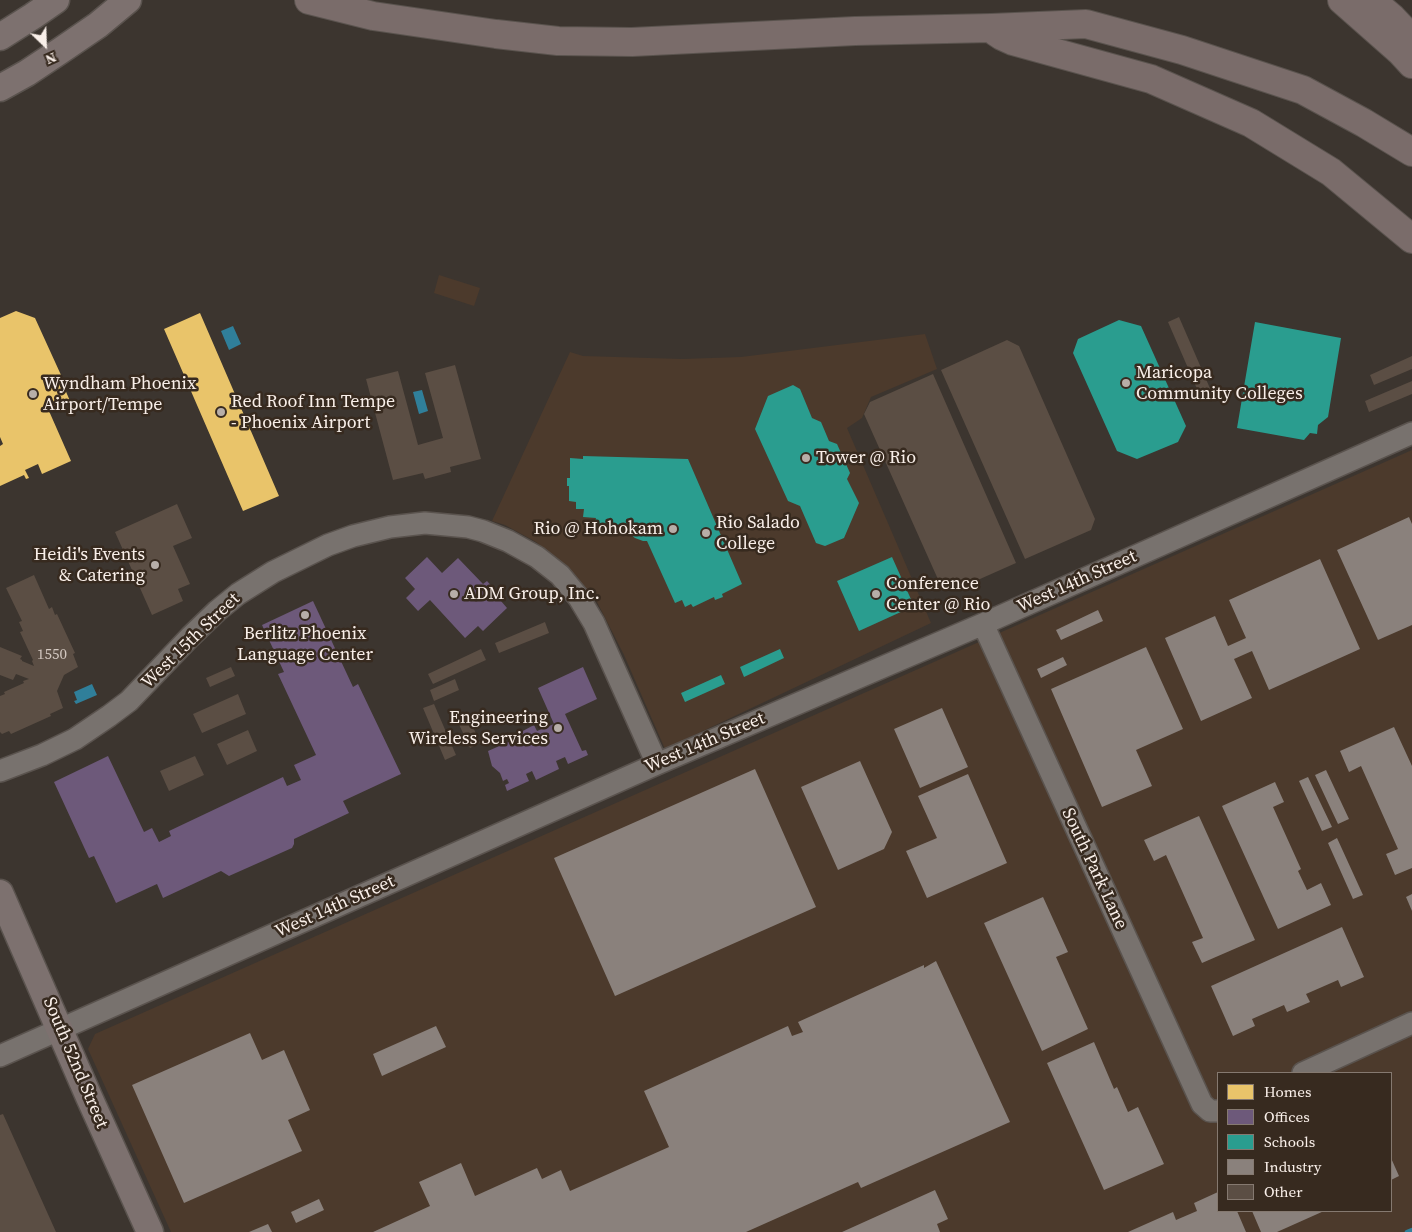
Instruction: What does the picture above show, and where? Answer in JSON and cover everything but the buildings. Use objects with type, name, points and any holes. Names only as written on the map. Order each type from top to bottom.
[{"type":"highway","points":[[309,0],[374,16],[558,41],[632,42],[1086,24],[1182,50],[1303,90],[1412,152]]},
{"type":"highway","points":[[1342,0],[1412,64]]},
{"type":"highway","points":[[1371,0],[1412,39]]},
{"type":"highway","points":[[991,28],[1013,41],[1151,79],[1251,123],[1332,172],[1412,239]]},
{"type":"main road","points":[[0,37],[56,0]]},
{"type":"main road","points":[[0,88],[60,52],[98,25],[128,0]]},
{"type":"main road","name":"South 52nd Street","points":[[0,893],[150,1232]]},
{"type":"street","name":"West 14th Street","points":[[0,1056],[657,764],[983,624],[1412,433]]},
{"type":"street","name":"West 15th Street","points":[[0,771],[42,755],[109,716],[129,701],[217,611],[238,594],[272,572],[328,545],[353,536],[390,527],[425,523],[468,527],[483,531],[508,541],[537,557],[560,575],[579,598],[594,623],[657,764]]},
{"type":"street","name":"South Park Lane","points":[[983,624],[1202,1104],[1214,1111]]},
{"type":"street","points":[[1305,1072],[1412,1024]]},
{"type":"shaded area","points":[[439,275],[480,288],[474,306],[434,293]]},
{"type":"shaded area","name":"Rio Salado College","points":[[925,334],[937,369],[871,397],[862,418],[847,428],[931,623],[665,749],[624,655],[597,602],[565,565],[536,542],[505,525],[492,521],[570,352],[583,356],[682,359],[741,357]]},
{"type":"shaded area","points":[[1412,450],[1412,1232],[171,1232],[88,1049],[95,1034]]},
{"type":"water","points":[[233,326],[241,344],[229,350],[221,331]]},
{"type":"water","points":[[422,390],[428,411],[419,414],[413,392]]},
{"type":"water","points":[[92,684],[97,695],[76,704],[74,701],[77,700],[74,692]]},
{"type":"waterway","points":[[1407,1232],[1412,1230]]},
{"type":"place","name":"Maricopa Community Colleges","points":[[1126,383]]},
{"type":"place","name":"Wyndham Phoenix Airport/Tempe","points":[[33,394]]},
{"type":"place","name":"Red Roof Inn Tempe - Phoenix Airport","points":[[221,412]]},
{"type":"place","name":"Tower @ Rio","points":[[806,458]]},
{"type":"place","name":"Rio @ Hohokam","points":[[673,529]]},
{"type":"place","name":"Rio Salado College","points":[[706,533]]},
{"type":"place","name":"Heidi's Events & Catering","points":[[155,565]]},
{"type":"place","name":"ADM Group, Inc.","points":[[454,594]]},
{"type":"place","name":"Conference Center @ Rio","points":[[876,594]]},
{"type":"place","name":"Berlitz Phoenix Language Center","points":[[305,615]]},
{"type":"place","name":"Engineering Wireless Services","points":[[558,728]]}]
